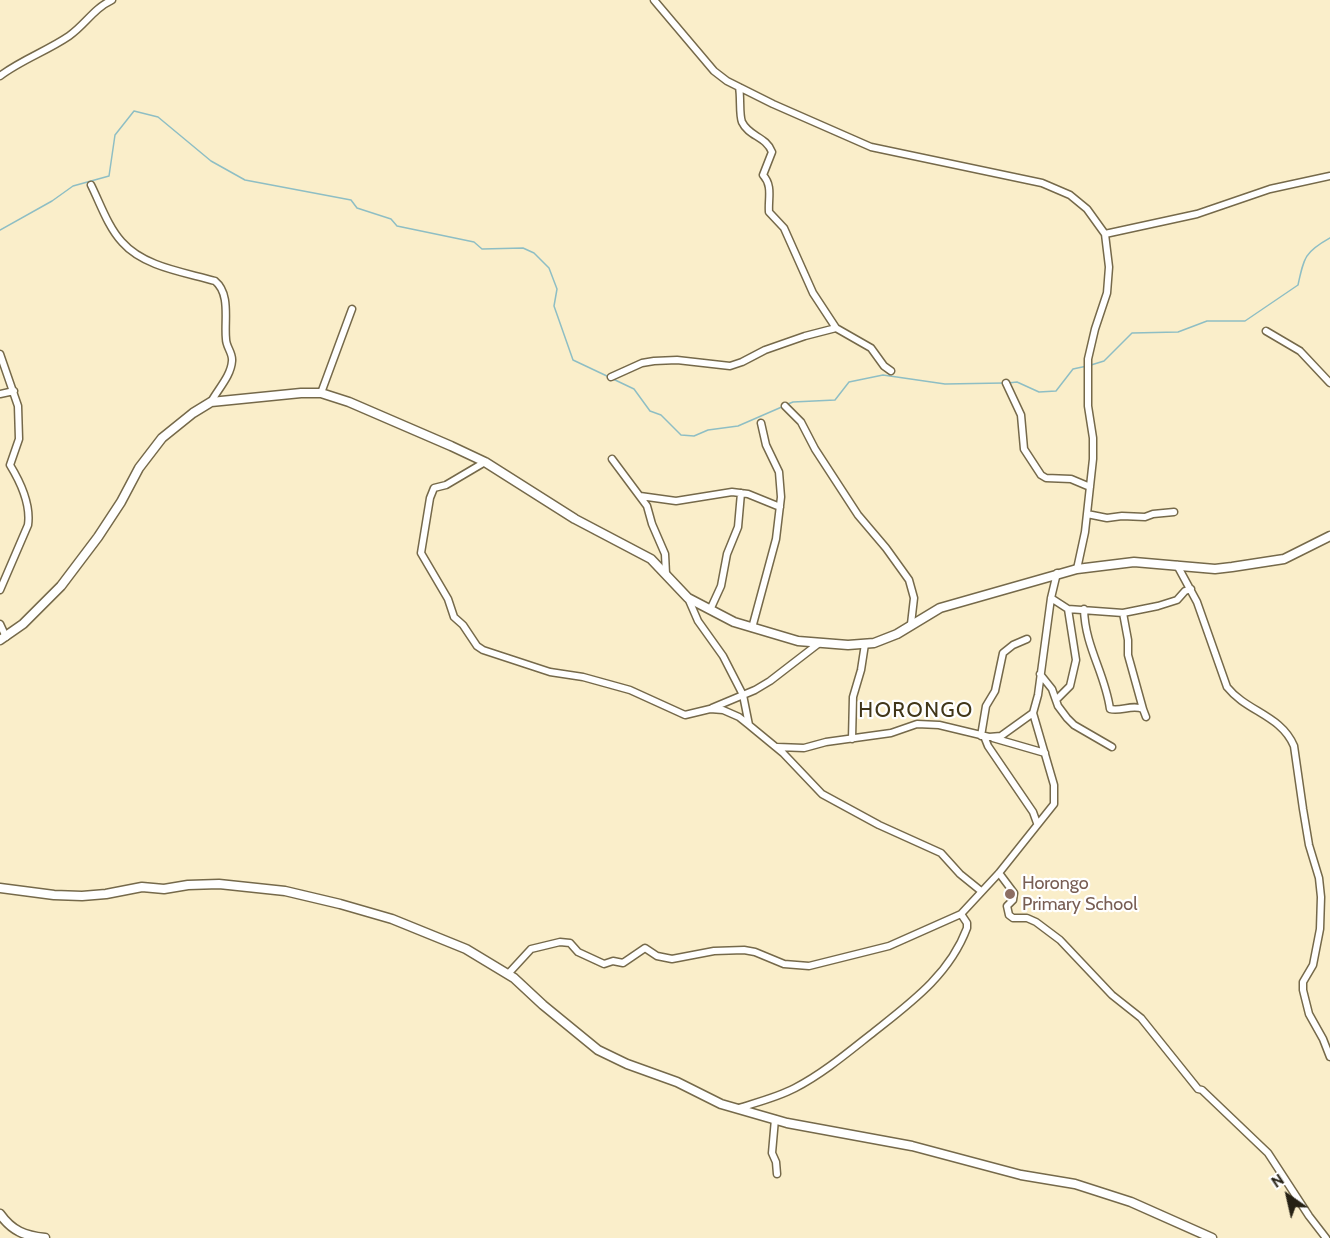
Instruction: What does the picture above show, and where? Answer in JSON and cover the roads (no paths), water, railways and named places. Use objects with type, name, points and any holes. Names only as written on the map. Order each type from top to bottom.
[{"type":"street","points":[[0,76],[67,37],[85,24],[98,7],[112,0]]},
{"type":"street","points":[[654,0],[714,71],[739,87],[871,147],[1028,178],[1059,190],[1079,201],[1105,234],[1109,267],[1108,281],[1088,359],[1088,406],[1093,438],[1087,514],[1077,569]]},
{"type":"street","points":[[739,87],[740,116],[743,124],[749,131],[769,144],[772,152],[763,175],[768,181],[770,190],[769,212],[784,228],[813,293],[836,328],[871,348],[884,366],[891,371]]},
{"type":"street","points":[[1105,234],[1197,214],[1270,189],[1330,176]]},
{"type":"street","points":[[91,185],[115,233],[130,250],[151,262],[215,281],[220,286],[225,297],[226,342],[233,359],[229,374],[211,402]]},
{"type":"street","points":[[321,393],[352,309]]},
{"type":"street","points":[[611,376],[642,363],[654,361],[684,361],[730,366],[765,350],[836,328]]},
{"type":"street","points":[[1266,331],[1300,351],[1330,382]]},
{"type":"street","points":[[0,354],[18,406],[19,439],[10,465],[17,476],[29,515],[28,525],[0,590]]},
{"type":"street","points":[[1006,383],[1021,415],[1024,449],[1041,475],[1046,478],[1071,479],[1090,487]]},
{"type":"street","points":[[0,394],[14,391]]},
{"type":"street","points":[[0,624],[3,639],[32,616],[61,586],[98,537],[121,502],[139,468],[162,438],[193,413],[211,402],[301,393],[321,393],[375,412],[485,462],[575,519],[651,559],[688,598],[734,622],[798,641],[818,644],[865,644],[890,637],[940,608],[1057,573],[1134,562],[1215,569],[1274,561],[1296,554],[1330,536]]},
{"type":"street","points":[[785,406],[798,417],[815,449],[858,515],[909,580],[914,598],[911,624]]},
{"type":"street","points":[[752,628],[776,539],[781,497],[779,472],[766,445],[761,423]]},
{"type":"street","points":[[612,459],[647,506],[665,554],[666,574]]},
{"type":"street","points":[[485,462],[446,484],[434,488],[430,498],[421,549],[424,561],[448,599],[454,617],[463,625],[477,646],[550,672],[583,677],[630,690],[685,714],[710,710],[729,712],[776,747],[822,794],[879,825],[941,853],[960,874],[981,891]]},
{"type":"street","points":[[640,496],[676,501],[724,492],[741,493],[780,507]]},
{"type":"street","points":[[710,610],[721,586],[727,554],[738,527],[741,493]]},
{"type":"street","points":[[1087,514],[1107,518],[1145,517],[1174,512]]},
{"type":"street","points":[[1177,565],[1191,589],[1227,687],[1234,696],[1281,726],[1290,737],[1296,752],[1309,845],[1319,878],[1321,897],[1320,929],[1313,965],[1305,976],[1303,990],[1309,1014],[1330,1057]]},
{"type":"street","points":[[508,974],[531,949],[564,942],[570,944],[578,952],[604,963],[613,961],[623,963],[645,948],[657,956],[672,959],[714,951],[744,950],[793,966],[819,965],[890,946],[961,914],[1033,833],[1037,823],[1052,808],[1054,801],[1054,785],[1033,713],[1038,695],[1051,597],[1057,573]]},
{"type":"street","points":[[1051,597],[1068,609],[1124,613],[1177,600],[1185,591],[1191,589]]},
{"type":"street","points":[[688,598],[698,621],[723,656],[742,695],[748,725]]},
{"type":"street","points":[[1056,700],[1070,686],[1076,660],[1068,609]]},
{"type":"street","points":[[1084,609],[1089,644],[1107,690],[1110,709],[1118,710],[1136,706],[1143,710]]},
{"type":"street","points":[[1124,613],[1128,655],[1146,717]]},
{"type":"street","points":[[1027,639],[1013,645],[1003,653],[995,691],[986,706],[985,736],[988,746],[1033,812],[1037,823]]},
{"type":"street","points":[[710,710],[770,681],[818,644]]},
{"type":"street","points":[[852,739],[853,697],[861,670],[865,644]]},
{"type":"street","points":[[1040,673],[1052,689],[1059,709],[1074,725],[1112,747]]},
{"type":"street","points":[[985,736],[1006,734],[1033,713]]},
{"type":"street","points":[[776,747],[804,748],[891,733],[917,724],[929,723],[1045,753]]},
{"type":"street","points":[[999,873],[1014,893],[1013,900],[1007,906],[1009,915],[1013,918],[1032,920],[1046,929],[1060,940],[1112,995],[1141,1018],[1198,1089],[1203,1090],[1260,1144],[1326,1238]]},
{"type":"street","points":[[0,888],[82,896],[142,887],[157,889],[219,884],[285,891],[339,904],[423,931],[466,949],[508,974],[601,1052],[722,1104],[775,1119],[902,1144],[1030,1178],[1075,1184],[1131,1202],[1212,1238]]},
{"type":"street","points":[[739,1108],[783,1093],[815,1076],[907,1007],[937,979],[951,958],[967,928],[967,923],[961,914]]},
{"type":"street","points":[[775,1119],[772,1153],[776,1162],[777,1174]]},
{"type":"street","points":[[0,1214],[15,1231],[45,1238]]},
{"type":"waterway","points":[[0,230],[52,201],[73,186],[109,176],[115,135],[134,111],[158,117],[211,161],[245,180],[351,200],[357,208],[391,219],[397,226],[474,242],[482,249],[523,248],[534,253],[549,268],[557,289],[554,306],[573,360],[609,377]]},
{"type":"waterway","points":[[1091,365],[1104,361],[1132,333],[1178,332],[1207,321],[1245,321],[1298,285],[1307,256],[1315,247],[1330,238]]},
{"type":"waterway","points":[[1008,383],[1017,382],[1039,392],[1056,391],[1073,369],[1087,366]]},
{"type":"waterway","points":[[788,404],[835,400],[849,382],[883,375],[945,384],[1004,383]]},
{"type":"waterway","points":[[613,379],[634,389],[650,411],[661,415],[681,435],[694,436],[708,430],[738,426],[784,406]]},
{"type":"place","name":"Horongo Primary School","points":[[1010,894]]},
{"type":"district","name":"HORONGO","points":[[916,711]]}]
